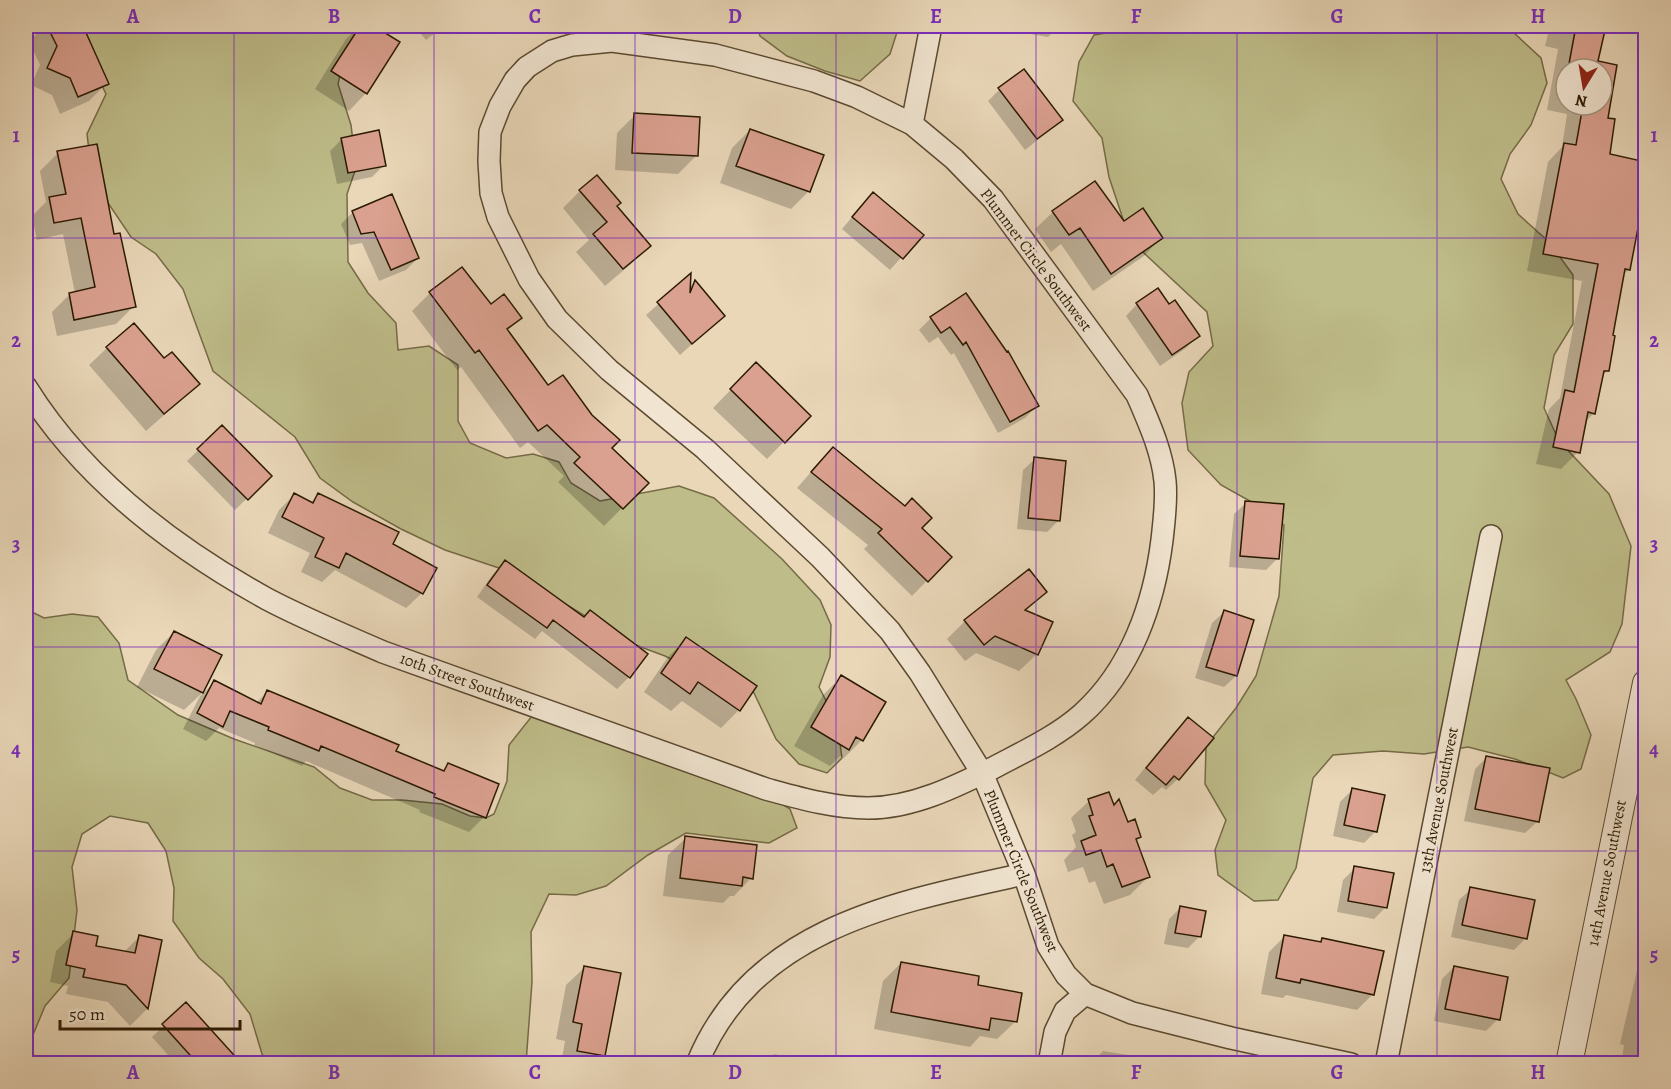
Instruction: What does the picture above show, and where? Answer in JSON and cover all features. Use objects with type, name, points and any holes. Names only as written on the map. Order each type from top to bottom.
[{"type":"street","points":[[912,124],[931,26]]},
{"type":"street","name":"Plummer Circle Southwest","points":[[982,773],[1026,751],[1081,714],[1108,686],[1126,658],[1140,629],[1151,596],[1159,560],[1165,520],[1165,483],[1151,427],[1137,395],[993,199],[954,159],[912,124],[857,97],[814,81],[715,55],[612,41],[572,45],[552,51],[527,67],[515,80],[500,106],[490,132],[491,193],[498,217],[529,279],[557,319],[609,370],[705,449],[820,557],[890,632],[920,673],[982,773],[1024,874],[1048,946],[1066,975],[1085,994]]},
{"type":"street","name":"10th Street Southwest","points":[[26,387],[60,436],[92,471],[152,524],[218,570],[268,599],[326,628],[383,652],[766,789],[805,800],[870,808],[906,803],[938,793],[982,773]]},
{"type":"street","name":"13th Avenue Southwest","points":[[1386,1064],[1491,536]]},
{"type":"street","name":"14th Avenue Southwest","points":[[1569,1064],[1646,683]]},
{"type":"street","points":[[697,1064],[721,1016],[737,995],[763,970],[788,952],[828,930],[873,913],[935,894],[1024,874]]},
{"type":"street","points":[[1049,1064],[1055,1032],[1065,1011],[1085,994],[1132,1013],[1231,1038],[1351,1064]]},
{"type":"shaded area","points":[[81,26],[363,26],[346,48],[338,84],[351,125],[356,168],[347,194],[348,262],[368,293],[396,323],[398,350],[429,346],[458,365],[458,421],[470,443],[506,458],[533,454],[559,462],[571,483],[600,501],[679,486],[714,498],[782,559],[820,600],[831,625],[830,657],[819,687],[837,722],[842,758],[827,773],[799,764],[776,739],[753,691],[692,670],[665,656],[630,643],[499,568],[445,550],[401,529],[353,502],[320,478],[295,437],[213,371],[183,289],[156,254],[131,237],[108,203],[91,167],[87,134],[106,94],[88,57]]},
{"type":"shaded area","points":[[757,26],[899,26],[890,54],[860,81],[825,71],[787,56],[760,36]]},
{"type":"shaded area","points":[[1144,26],[1509,26],[1541,58],[1547,83],[1531,125],[1510,154],[1501,179],[1518,214],[1549,242],[1573,275],[1573,324],[1554,355],[1544,408],[1559,441],[1609,494],[1631,546],[1622,624],[1610,652],[1566,680],[1591,735],[1581,769],[1563,778],[1515,759],[1468,747],[1424,754],[1383,751],[1333,755],[1313,778],[1296,868],[1278,900],[1254,901],[1218,875],[1215,850],[1226,820],[1205,784],[1206,746],[1236,708],[1256,676],[1279,596],[1284,525],[1257,505],[1221,485],[1188,450],[1182,403],[1189,372],[1213,346],[1207,312],[1130,240],[1109,177],[1102,138],[1073,101],[1079,62],[1094,35]]},
{"type":"shaded area","points":[[26,609],[44,618],[72,614],[98,617],[119,643],[128,680],[178,715],[234,739],[314,767],[340,788],[372,800],[442,804],[470,816],[486,818],[494,814],[507,781],[509,745],[532,716],[716,763],[790,809],[797,828],[769,843],[686,833],[648,855],[606,886],[576,895],[549,894],[531,932],[532,982],[526,1063],[270,1064],[262,1054],[250,1014],[223,979],[199,958],[173,921],[174,888],[166,851],[148,823],[110,816],[82,834],[72,867],[77,910],[69,978],[45,1006],[30,1042],[36,1063],[26,1063]]},
{"type":"building","points":[[47,26],[83,26],[109,84],[78,97],[70,78],[47,68],[57,46]]},
{"type":"building","points":[[360,26],[374,26],[400,42],[367,94],[331,71]]},
{"type":"building","points":[[1576,26],[1606,26],[1599,57],[1570,57]]},
{"type":"building","points":[[1614,64],[1617,65],[1614,83]]},
{"type":"building","points":[[1024,69],[1063,120],[1037,139],[998,88]]},
{"type":"building","points":[[634,113],[700,117],[698,156],[632,153]]},
{"type":"building","points":[[1581,117],[1608,117],[1615,119],[1610,154],[1646,162],[1646,186],[1630,270],[1625,269],[1609,371],[1604,371],[1595,414],[1588,412],[1580,453],[1553,447],[1565,390],[1574,392],[1598,264],[1543,254],[1564,143],[1576,145]]},
{"type":"building","points":[[750,129],[824,155],[810,192],[736,166]]},
{"type":"building","points":[[379,130],[386,166],[348,173],[341,138]]},
{"type":"building","points":[[97,144],[114,234],[120,233],[136,307],[74,320],[69,293],[95,287],[81,218],[54,223],[49,197],[66,194],[57,151]]},
{"type":"building","points":[[597,175],[621,203],[617,206],[651,246],[623,269],[593,234],[607,222],[579,190]]},
{"type":"building","points":[[1095,181],[1124,221],[1143,208],[1163,238],[1111,274],[1080,228],[1069,235],[1052,211]]},
{"type":"building","points":[[873,192],[924,235],[903,259],[852,217]]},
{"type":"building","points":[[392,194],[419,258],[391,270],[374,232],[361,234],[352,211]]},
{"type":"building","points":[[462,267],[491,304],[504,294],[522,318],[507,329],[548,385],[563,375],[592,415],[620,440],[612,448],[649,483],[623,509],[574,463],[580,457],[547,425],[538,431],[479,350],[475,353],[429,292]]},
{"type":"building","points":[[691,273],[690,293],[695,280],[725,316],[692,344],[657,302]]},
{"type":"building","points":[[1158,288],[1169,304],[1175,300],[1200,336],[1172,355],[1136,303]]},
{"type":"building","points":[[966,293],[1008,351],[1039,406],[1010,422],[966,342],[963,345],[950,327],[941,333],[930,317]]},
{"type":"building","points":[[134,323],[164,358],[172,352],[200,384],[164,414],[106,347]]},
{"type":"building","points":[[756,362],[811,416],[785,443],[730,389]]},
{"type":"building","points":[[222,425],[272,476],[248,500],[197,449]]},
{"type":"building","points":[[833,447],[905,506],[912,498],[932,518],[922,528],[952,557],[928,582],[878,533],[882,529],[811,472]]},
{"type":"building","points":[[1034,457],[1066,461],[1060,521],[1028,518]]},
{"type":"building","points":[[294,493],[313,503],[318,493],[399,532],[393,544],[437,568],[423,594],[346,553],[339,568],[315,557],[324,538],[282,517]]},
{"type":"building","points":[[1245,501],[1284,504],[1279,559],[1240,556]]},
{"type":"building","points":[[505,560],[584,617],[590,610],[648,654],[630,678],[553,620],[547,628],[487,585]]},
{"type":"building","points":[[1029,569],[1047,592],[1025,610],[1053,622],[1038,655],[995,636],[984,645],[964,620]]},
{"type":"building","points":[[1224,610],[1254,620],[1237,676],[1206,667]]},
{"type":"building","points":[[174,631],[222,655],[203,693],[154,669]]},
{"type":"building","points":[[686,637],[757,686],[740,711],[698,682],[690,694],[661,673]]},
{"type":"building","points":[[841,675],[886,702],[863,741],[856,737],[849,750],[811,727]]},
{"type":"building","points":[[214,680],[261,704],[267,690],[399,745],[396,751],[444,771],[448,763],[499,784],[486,818],[321,746],[319,751],[268,730],[269,727],[230,711],[223,727],[197,713]]},
{"type":"building","points":[[1188,717],[1214,738],[1179,780],[1174,776],[1166,785],[1146,768]]},
{"type":"building","points":[[1486,756],[1550,768],[1539,822],[1475,809]]},
{"type":"building","points":[[1352,788],[1385,795],[1377,832],[1344,825]]},
{"type":"building","points":[[1109,792],[1114,805],[1119,799],[1128,822],[1135,819],[1141,837],[1136,839],[1150,877],[1122,887],[1113,864],[1107,867],[1101,850],[1086,855],[1081,841],[1096,835],[1089,816],[1093,815],[1088,799]]},
{"type":"building","points":[[685,836],[757,845],[753,879],[743,877],[742,886],[680,878]]},
{"type":"building","points":[[1354,866],[1394,873],[1387,908],[1348,901]]},
{"type":"building","points":[[1470,887],[1535,900],[1527,939],[1462,925]]},
{"type":"building","points":[[1180,906],[1206,911],[1201,937],[1175,933]]},
{"type":"building","points":[[73,931],[98,936],[96,946],[135,953],[139,935],[162,940],[148,1009],[126,985],[83,977],[85,969],[66,965]]},
{"type":"building","points":[[1284,935],[1321,942],[1322,938],[1384,951],[1374,995],[1301,979],[1300,983],[1276,978]]},
{"type":"building","points":[[901,962],[979,976],[978,985],[1022,993],[1017,1022],[991,1018],[989,1030],[891,1012]]},
{"type":"building","points":[[584,966],[621,973],[605,1056],[577,1051],[582,1024],[573,1022]]},
{"type":"building","points":[[1454,966],[1508,977],[1500,1020],[1445,1009]]},
{"type":"building","points":[[186,1002],[242,1064],[198,1064],[162,1024]]}]
